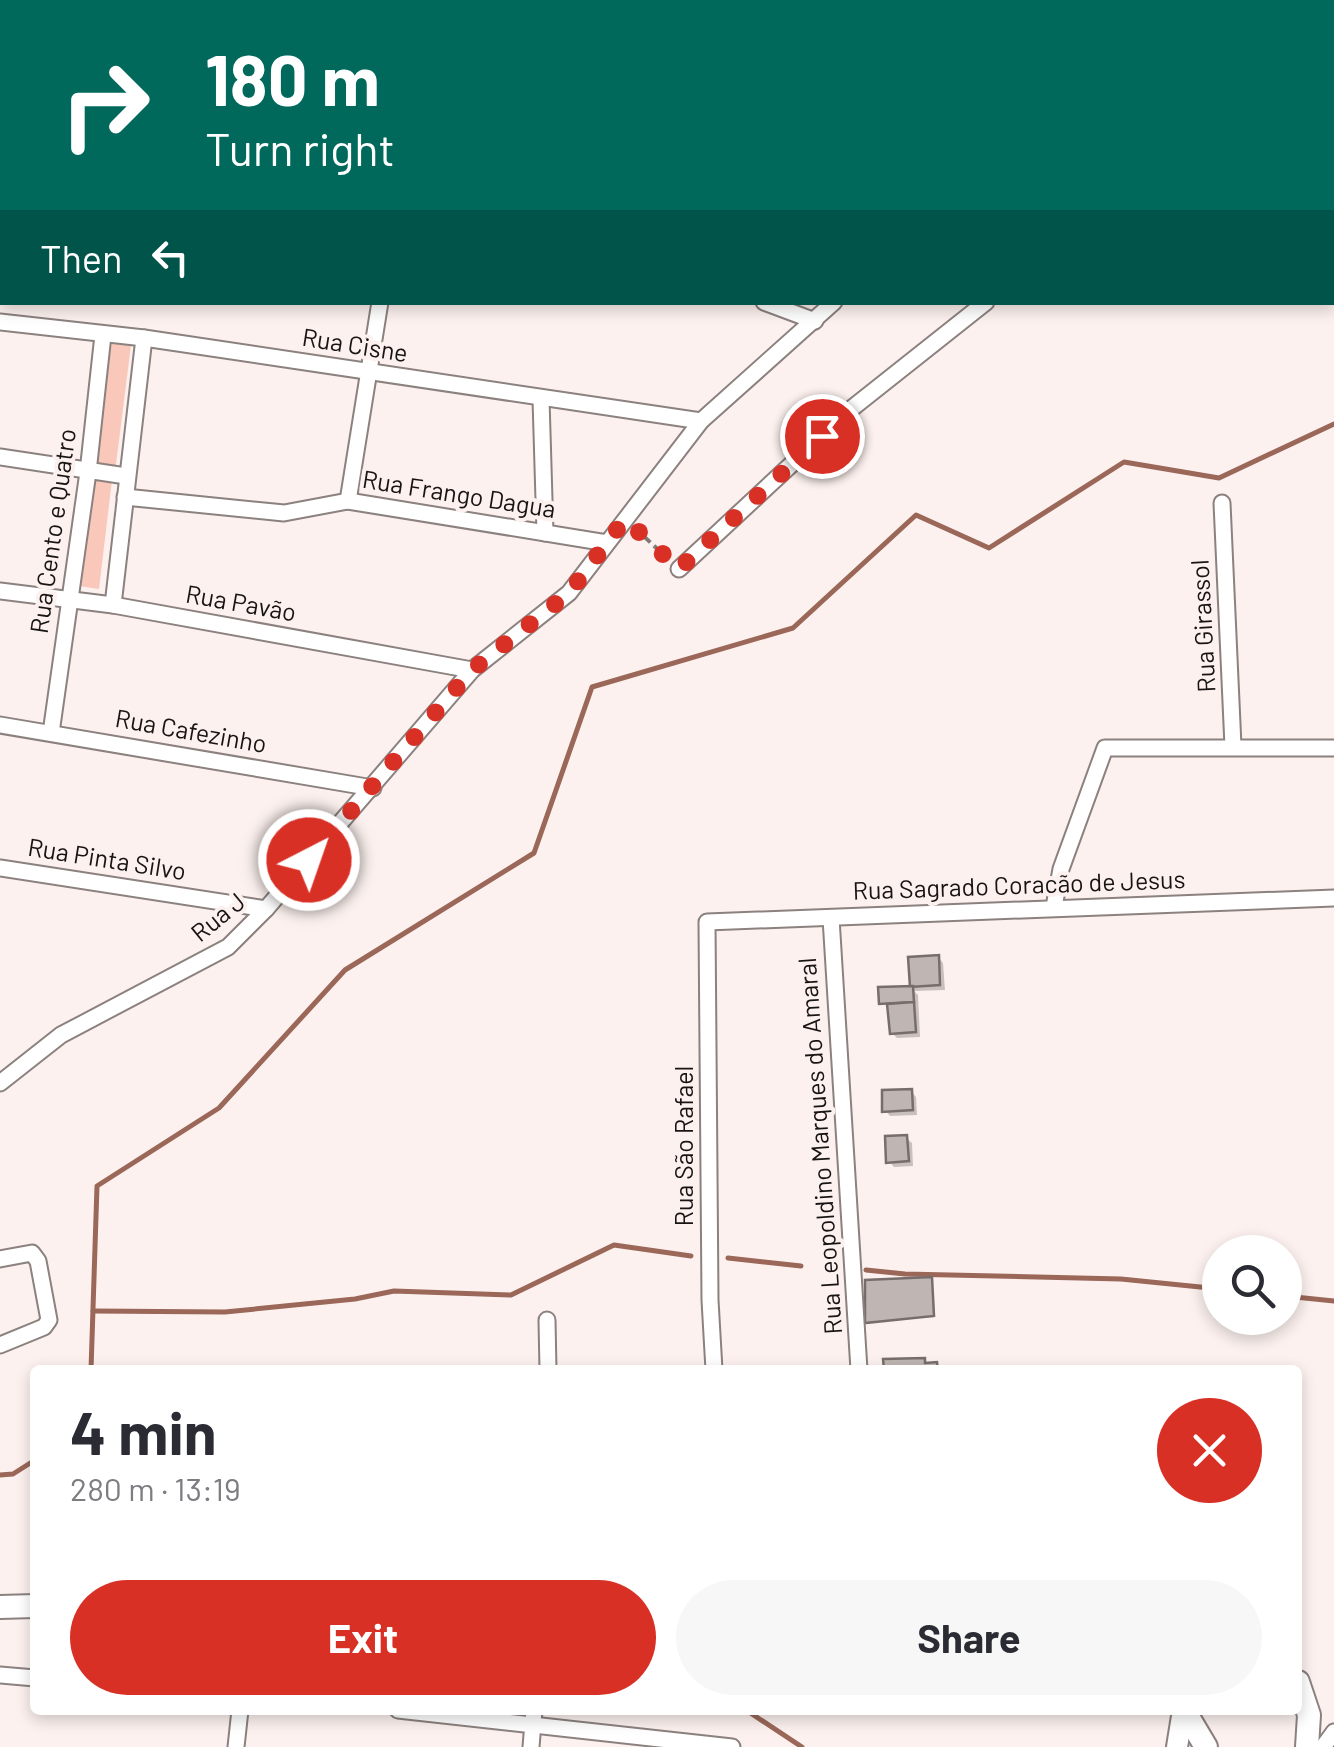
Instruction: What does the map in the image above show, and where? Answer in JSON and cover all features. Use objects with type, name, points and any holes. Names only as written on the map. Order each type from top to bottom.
[{"type":"main road","points":[[0,1608],[30,1606]]},
{"type":"main road","points":[[1302,1694],[1309,1715],[1307,1747]]},
{"type":"main road","points":[[1186,1715],[1206,1747]]},
{"type":"street","points":[[348,500],[380,305]]},
{"type":"street","points":[[772,305],[815,321]]},
{"type":"street","name":"Rua J","points":[[0,1083],[60,1035],[228,947],[373,788],[472,670],[569,593],[702,421],[831,305]]},
{"type":"street","points":[[679,569],[850,410],[982,305]]},
{"type":"street","name":"Rua Cisne","points":[[0,322],[144,338],[702,421]]},
{"type":"street","name":"Rua Cento e Quatro","points":[[51,733],[103,335]]},
{"type":"street","points":[[113,605],[144,338]]},
{"type":"street","points":[[542,400],[545,533]]},
{"type":"street","points":[[0,457],[126,476]]},
{"type":"street","name":"Rua Frango Dagua","points":[[125,497],[284,513],[348,500],[607,542]]},
{"type":"street","name":"Rua Girassol","points":[[1222,503],[1233,746]]},
{"type":"street","name":"Rua Pavão","points":[[0,591],[113,605],[472,670]]},
{"type":"street","name":"Rua Cafezinho","points":[[0,725],[373,788]]},
{"type":"street","points":[[1054,906],[1061,868],[1105,748],[1334,748]]},
{"type":"street","name":"Rua Pinta Silvo","points":[[0,868],[266,909]]},
{"type":"street","name":"Rua Sagrado Coracão de Jesus","points":[[707,922],[1334,898]]},
{"type":"street","name":"Rua Leopoldino Marques do Amaral","points":[[830,918],[859,1365]]},
{"type":"street","name":"Rua São Rafael","points":[[707,922],[714,1365]]},
{"type":"street","points":[[0,1259],[32,1253],[38,1260],[49,1320],[44,1326],[0,1345]]},
{"type":"street","points":[[547,1320],[548,1365]]},
{"type":"street","points":[[0,1675],[30,1678]]},
{"type":"street","points":[[236,1747],[239,1715]]},
{"type":"street","points":[[495,1715],[534,1717],[732,1747]]},
{"type":"street","points":[[1177,1747],[1182,1715]]},
{"type":"street","points":[[531,1747],[534,1717]]},
{"type":"street","points":[[1323,1747],[1334,1732]]},
{"type":"path","points":[[625,519],[679,569]]},
{"type":"shaded area","points":[[111,342],[131,345],[115,472],[94,469]]},
{"type":"shaded area","points":[[92,477],[112,480],[99,589],[79,586]]},
{"type":"building","points":[[939,955],[940,985],[910,987],[908,957]]},
{"type":"building","points":[[913,986],[914,1002],[879,1004],[878,987]]},
{"type":"building","points":[[914,1002],[916,1032],[890,1034],[887,1004]]},
{"type":"building","points":[[912,1089],[913,1110],[882,1112],[882,1090]]},
{"type":"building","points":[[907,1135],[909,1161],[886,1163],[885,1136]]},
{"type":"building","points":[[932,1277],[934,1316],[865,1323],[865,1280]]},
{"type":"building","points":[[925,1358],[925,1363],[937,1365],[884,1365],[883,1359]]},
{"type":"waterway","points":[[91,1365],[97,1186],[219,1108],[345,970],[534,853],[592,687],[793,628],[916,515],[989,548],[1124,462],[1219,478],[1334,424]]},
{"type":"waterway","points":[[93,1311],[225,1312],[355,1299],[394,1291],[511,1295],[614,1245],[691,1256]]},
{"type":"waterway","points":[[728,1258],[801,1266]]},
{"type":"waterway","points":[[866,1270],[1121,1279],[1202,1287]]},
{"type":"waterway","points":[[1302,1298],[1334,1301]]},
{"type":"waterway","points":[[0,1475],[13,1474],[30,1463]]},
{"type":"waterway","points":[[754,1715],[802,1747]]},
{"type":"route","points":[[309,860],[472,670],[569,593],[625,519],[679,569],[822,436]]}]
